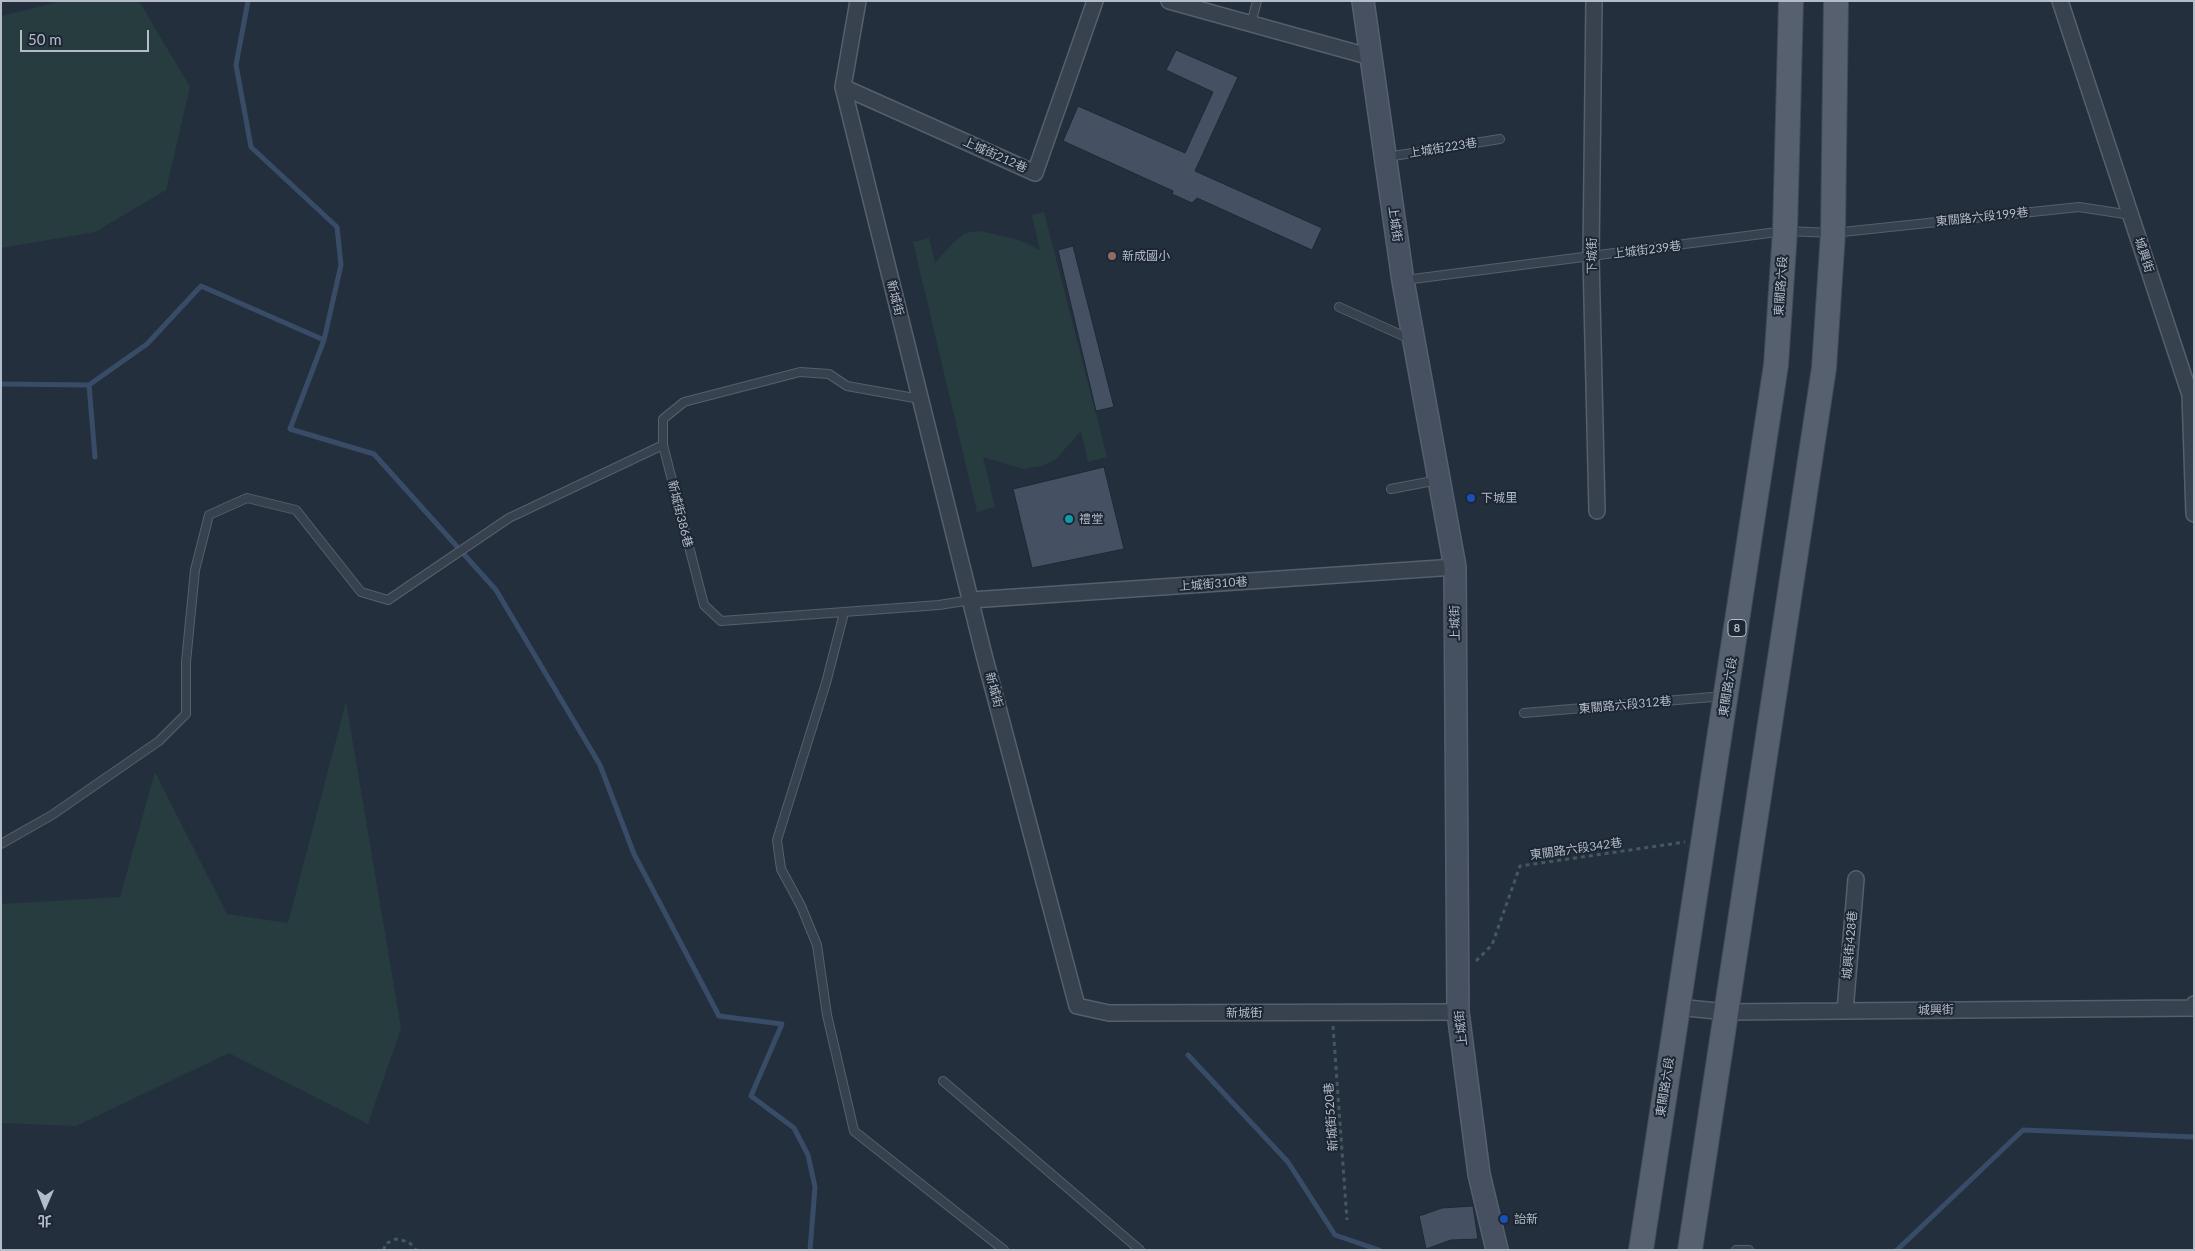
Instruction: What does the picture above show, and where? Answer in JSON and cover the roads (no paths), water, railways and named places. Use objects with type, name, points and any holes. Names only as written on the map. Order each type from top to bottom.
[{"type":"main road","name":"東關路六段","points":[[1640,1250],[1776,365],[1785,232],[1791,1]]},
{"type":"main road","points":[[1690,1250],[1824,368],[1833,233],[1836,1]]},
{"type":"street","name":"新城街","points":[[858,1],[843,87],[971,600],[1077,1006],[1109,1013],[1458,1012]]},
{"type":"street","name":"上城街212巷","points":[[843,87],[1035,173],[1096,1]]},
{"type":"street","points":[[1169,1],[1370,57]]},
{"type":"street","name":"上城街","points":[[1363,1],[1403,281],[1455,567],[1458,1012],[1479,1174],[1497,1250]]},
{"type":"street","name":"下城街","points":[[1594,1],[1591,257],[1597,511]]},
{"type":"street","name":"城興街","points":[[2060,1],[2190,395],[2194,514]]},
{"type":"street","name":"上城街310巷","points":[[971,600],[1455,567]]},
{"type":"street","name":"城興街428巷","points":[[1845,1011],[1856,879]]},
{"type":"street","name":"城興街","points":[[1677,1007],[1726,1012],[2192,1008],[2194,1004]]},
{"type":"lane","points":[[1251,24],[1257,1]]},
{"type":"lane","name":"上城街223巷","points":[[1385,158],[1500,139]]},
{"type":"lane","name":"東關路六段199巷","points":[[1833,233],[2079,207],[2131,216]]},
{"type":"lane","name":"上城街239巷","points":[[1403,281],[1785,232],[1833,233]]},
{"type":"lane","points":[[1339,307],[1414,341]]},
{"type":"lane","name":"新城街386巷","points":[[921,399],[847,386],[829,374],[800,372],[684,402],[663,419],[663,446],[704,605],[721,621],[939,605],[971,600]]},
{"type":"lane","points":[[1,844],[52,815],[159,741],[186,714],[186,662],[195,570],[209,515],[247,498],[296,510],[361,592],[388,600],[509,518],[663,446]]},
{"type":"lane","points":[[1391,489],[1439,480]]},
{"type":"lane","points":[[844,612],[826,683],[777,840],[781,869],[801,906],[817,945],[827,1015],[854,1131],[1004,1250]]},
{"type":"lane","name":"東關路六段312巷","points":[[1524,713],[1726,696]]},
{"type":"lane","points":[[942,1081],[1140,1250]]},
{"type":"lane","points":[[1736,1250],[1749,1250]]},
{"type":"waterway","points":[[248,1],[236,65],[251,147],[337,227],[341,265],[324,340],[290,429],[374,454],[496,590],[600,765],[634,854],[719,1016],[782,1024],[751,1096],[794,1128],[808,1155],[815,1187],[810,1250]]},
{"type":"waterway","points":[[1,384],[89,385],[147,344],[201,286],[324,340]]},
{"type":"waterway","points":[[89,385],[95,457]]},
{"type":"waterway","points":[[1188,1055],[1288,1162],[1335,1235],[1379,1250]]},
{"type":"waterway","points":[[1897,1250],[2023,1130],[2194,1137]]},
{"type":"place","name":"新成國小","points":[[1112,256]]},
{"type":"place","name":"下城里","points":[[1471,498]]},
{"type":"place","name":"禮堂","points":[[1069,519]]},
{"type":"place","name":"詒新","points":[[1504,1219]]}]
